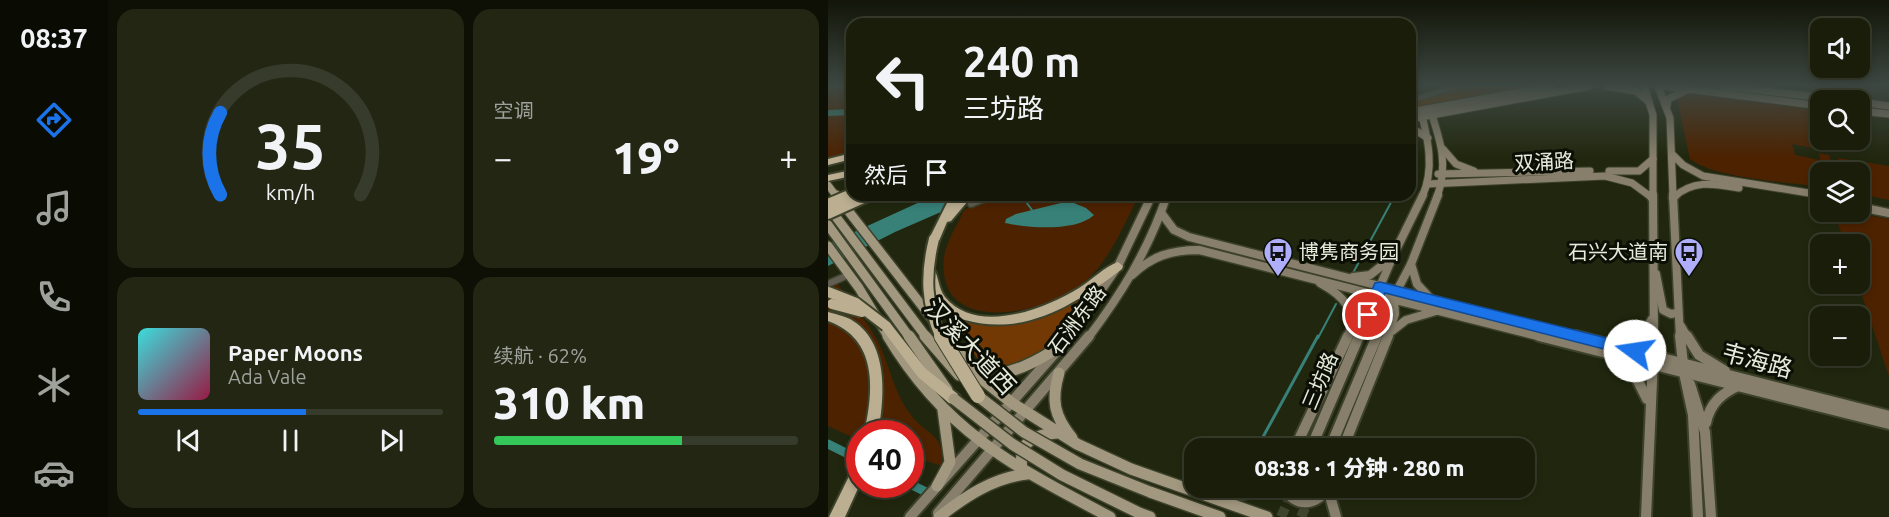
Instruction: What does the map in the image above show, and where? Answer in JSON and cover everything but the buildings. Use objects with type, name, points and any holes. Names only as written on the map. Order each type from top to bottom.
[{"type":"highway","points":[[828,162],[846,158]]},
{"type":"highway","points":[[828,178],[846,174]]},
{"type":"highway","points":[[828,206],[846,197]]},
{"type":"highway","points":[[828,214],[857,201]]},
{"type":"highway","points":[[953,201],[933,239],[927,259],[926,276],[930,309],[946,351],[978,396]]},
{"type":"highway","points":[[968,201],[933,239],[931,269],[938,297],[954,311],[971,318],[1010,320],[1047,309],[1081,293],[1118,266]]},
{"type":"highway","points":[[828,292],[856,303],[886,326],[922,374],[954,399]]},
{"type":"highway","points":[[828,304],[865,313],[886,326]]},
{"type":"highway","points":[[828,316],[856,329],[870,351],[878,386],[874,420]]},
{"type":"highway","points":[[838,516],[846,498]]},
{"type":"main road","points":[[1431,112],[1439,110]]},
{"type":"main road","points":[[1416,112],[1447,110]]},
{"type":"main road","points":[[1646,517],[1653,360],[1651,110]]},
{"type":"main road","points":[[1668,110],[1673,155],[1677,316],[1693,415],[1698,517]]},
{"type":"main road","name":"三坊路","points":[[1334,438],[1395,294],[1412,264],[1442,178],[1443,148],[1431,112]]},
{"type":"main road","points":[[1870,112],[1889,114]]},
{"type":"main road","points":[[1416,116],[1422,113]]},
{"type":"main road","name":"三坊路","points":[[1315,438],[1393,256],[1428,184],[1430,147],[1422,113]]},
{"type":"main road","points":[[1416,131],[1428,138]]},
{"type":"main road","points":[[1430,147],[1431,144],[1437,142],[1456,164],[1469,170],[1486,173]]},
{"type":"main road","points":[[1673,155],[1683,165],[1703,176],[1810,195]]},
{"type":"main road","name":"双涌路","points":[[1428,184],[1442,178],[1486,173],[1632,172],[1645,170],[1653,159]]},
{"type":"main road","name":"双涌路","points":[[1428,175],[1442,178],[1605,176],[1632,183],[1645,190],[1653,201]]},
{"type":"main road","points":[[1674,198],[1687,186],[1707,184],[1810,196]]},
{"type":"main road","points":[[828,185],[978,376],[1012,403],[1077,444],[1131,469],[1184,488]]},
{"type":"main road","points":[[828,198],[847,229]]},
{"type":"main road","name":"石洲东路","points":[[910,517],[1065,343],[1118,266],[1149,201]]},
{"type":"main road","name":"石洲东路","points":[[935,517],[1059,373],[1106,314],[1132,275],[1162,214],[1165,201]]},
{"type":"main road","points":[[1870,204],[1889,207]]},
{"type":"main road","points":[[828,206],[847,229]]},
{"type":"main road","points":[[1870,209],[1889,213]]},
{"type":"main road","points":[[1162,214],[1172,230],[1201,246],[1316,277],[1435,301],[1599,347],[1633,372],[1645,389],[1650,410]]},
{"type":"main road","name":"汉溪大道西","points":[[828,225],[954,399],[1012,444],[1062,475],[1144,515]]},
{"type":"main road","name":"汉溪大道西","points":[[847,229],[920,330],[978,396],[1024,432],[1080,464],[1219,517]]},
{"type":"main road","points":[[828,246],[862,292],[886,335],[923,387],[943,410],[990,451],[1110,517]]},
{"type":"main road","points":[[1132,275],[1145,262],[1160,253],[1201,246]]},
{"type":"main road","points":[[1316,277],[1370,275],[1380,270],[1393,256]]},
{"type":"main road","points":[[1412,264],[1420,289],[1435,301]]},
{"type":"main road","points":[[1653,264],[1663,310],[1677,316],[1699,355],[1741,382],[1726,391],[1707,412],[1711,517]]},
{"type":"main road","points":[[1300,438],[1351,330],[1351,309],[1343,297],[1316,277]]},
{"type":"main road","points":[[1341,277],[1379,291]]},
{"type":"main road","points":[[1395,294],[1442,311],[1599,347],[1638,338],[1646,330],[1653,316]]},
{"type":"main road","points":[[1347,438],[1388,336],[1395,314],[1395,294]]},
{"type":"main road","points":[[1388,336],[1406,319],[1442,311]]},
{"type":"main road","points":[[978,376],[999,376],[1022,370],[1065,343],[1067,349],[1075,350],[1079,347]]},
{"type":"main road","name":"韦海路","points":[[1599,347],[1889,416]]},
{"type":"main road","points":[[1684,368],[1697,398],[1706,430]]},
{"type":"main road","points":[[1059,373],[1052,393],[1054,412],[1059,423],[1077,444]]},
{"type":"main road","name":"韦海路","points":[[1741,382],[1889,424]]},
{"type":"main road","points":[[937,486],[950,462],[943,410]]},
{"type":"main road","points":[[1025,472],[1019,458],[1023,447],[1040,433],[1057,433]]},
{"type":"main road","points":[[939,517],[960,501],[992,483],[1025,472]]},
{"type":"main road","points":[[1213,498],[1267,517]]},
{"type":"main road","points":[[1291,498],[1296,502],[1307,504],[1321,498]]},
{"type":"main road","points":[[1331,498],[1336,517]]},
{"type":"street","points":[[828,284],[845,270]]},
{"type":"shaded area","points":[[828,110],[846,110],[846,155],[828,160]]},
{"type":"shaded area","points":[[1679,110],[1810,110],[1810,148],[1792,144],[1795,155],[1820,160],[1819,153],[1829,155],[1831,162],[1810,162],[1810,186],[1733,175],[1690,159]]},
{"type":"shaded area","points":[[1838,158],[1864,162],[1839,162]]},
{"type":"shaded area","points":[[1870,163],[1889,166],[1889,200],[1870,196]]},
{"type":"shaded area","points":[[985,201],[1136,201],[1110,251],[1087,280],[1047,303],[1022,310],[998,312],[975,310],[957,300],[946,283],[945,251],[964,210]]},
{"type":"shaded area","points":[[1870,216],[1889,219],[1889,376],[1870,320],[1870,306],[1865,306],[1861,294],[1870,294],[1870,234],[1842,234],[1837,222],[1870,222]]},
{"type":"shaded area","points":[[837,283],[863,318],[877,340],[905,406],[915,420],[846,420],[846,434],[828,426],[828,287]]},
{"type":"shaded area","points":[[1097,289],[1048,350],[1003,371],[982,366],[949,314],[976,324],[1007,325],[1055,311]]},
{"type":"shaded area","points":[[924,428],[941,447],[942,466],[924,460]]},
{"type":"water","points":[[922,201],[966,201],[895,232],[828,266],[828,244]]},
{"type":"water","points":[[1069,201],[1086,208],[1094,215],[1076,224],[1064,226],[1039,227],[1005,223],[1006,219],[1016,214]]},
{"type":"waterway","points":[[828,113],[846,112]]},
{"type":"waterway","points":[[1025,201],[1032,210]]},
{"type":"waterway","points":[[1353,273],[1392,201]]},
{"type":"waterway","points":[[1318,338],[1336,304]]},
{"type":"waterway","points":[[1262,438],[1318,336]]},
{"type":"waterway","points":[[828,444],[846,453]]},
{"type":"tunnel","points":[[1281,517],[1290,498]]},
{"type":"tunnel","points":[[1301,517],[1310,498]]},
{"type":"place","name":"博隽商务园","points":[[1278,278]]},
{"type":"place","name":"石兴大道南","points":[[1689,278]]},
{"type":"route","points":[[1368,315],[1380,287],[1635,351]]}]
